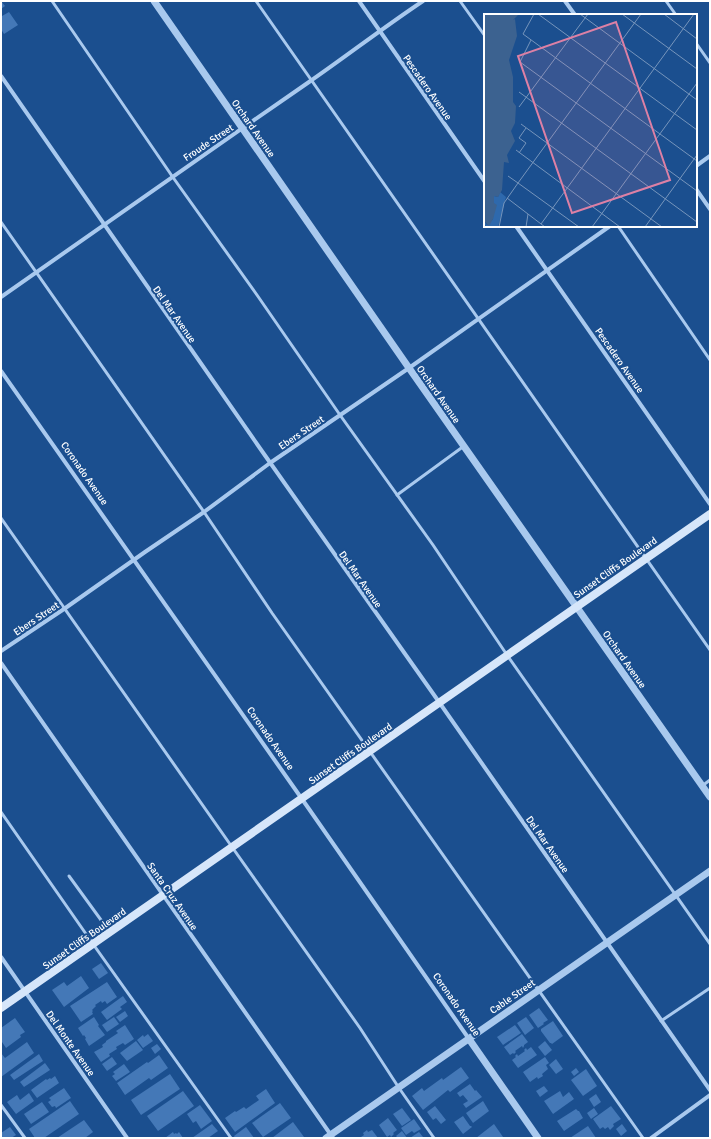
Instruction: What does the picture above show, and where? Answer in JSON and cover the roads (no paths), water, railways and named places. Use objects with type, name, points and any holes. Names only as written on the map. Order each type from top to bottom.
[{"type":"main road","name":"Sunset Cliffs Boulevard","points":[[1,1008],[710,514]]},
{"type":"street","name":"Orchard Avenue","points":[[154,1],[710,797]]},
{"type":"street","name":"Pescadero Avenue","points":[[359,1],[484,181]]},
{"type":"street","name":"Froude Street","points":[[1,297],[423,1]]},
{"type":"street","points":[[565,1],[574,14]]},
{"type":"street","name":"Del Mar Avenue","points":[[1,76],[270,463],[710,1090]]},
{"type":"street","points":[[697,165],[710,156]]},
{"type":"street","points":[[697,190],[710,209]]},
{"type":"street","name":"Pescadero Avenue","points":[[517,227],[710,504]]},
{"type":"street","name":"Ebers Street","points":[[1,651],[204,512],[270,463],[409,368],[609,227]]},
{"type":"street","name":"Coronado Avenue","points":[[1,371],[538,1138]]},
{"type":"street","name":"Santa Cruz Avenue","points":[[1,663],[330,1137]]},
{"type":"street","name":"Cable Street","points":[[330,1137],[710,871]]},
{"type":"street","name":"Del Monte Avenue","points":[[1,957],[127,1138]]},
{"type":"street","points":[[651,1138],[710,1095]]},
{"type":"lane","points":[[52,1],[172,176],[257,295],[340,416],[433,545],[507,655],[710,944]]},
{"type":"lane","points":[[256,1],[710,650]]},
{"type":"lane","points":[[460,1],[484,35]]},
{"type":"lane","points":[[666,1],[675,14]]},
{"type":"lane","points":[[697,44],[710,63]]},
{"type":"lane","points":[[1,222],[204,512],[272,613],[642,1138]]},
{"type":"lane","points":[[619,227],[710,360]]},
{"type":"lane","points":[[397,495],[464,446]]},
{"type":"lane","points":[[1,518],[360,1028],[434,1138]]},
{"type":"lane","points":[[702,786],[710,780]]},
{"type":"lane","points":[[1,812],[231,1138]]},
{"type":"lane","points":[[69,876],[110,932]]},
{"type":"lane","points":[[661,1021],[710,988]]},
{"type":"lane","points":[[1,1105],[25,1138]]}]
